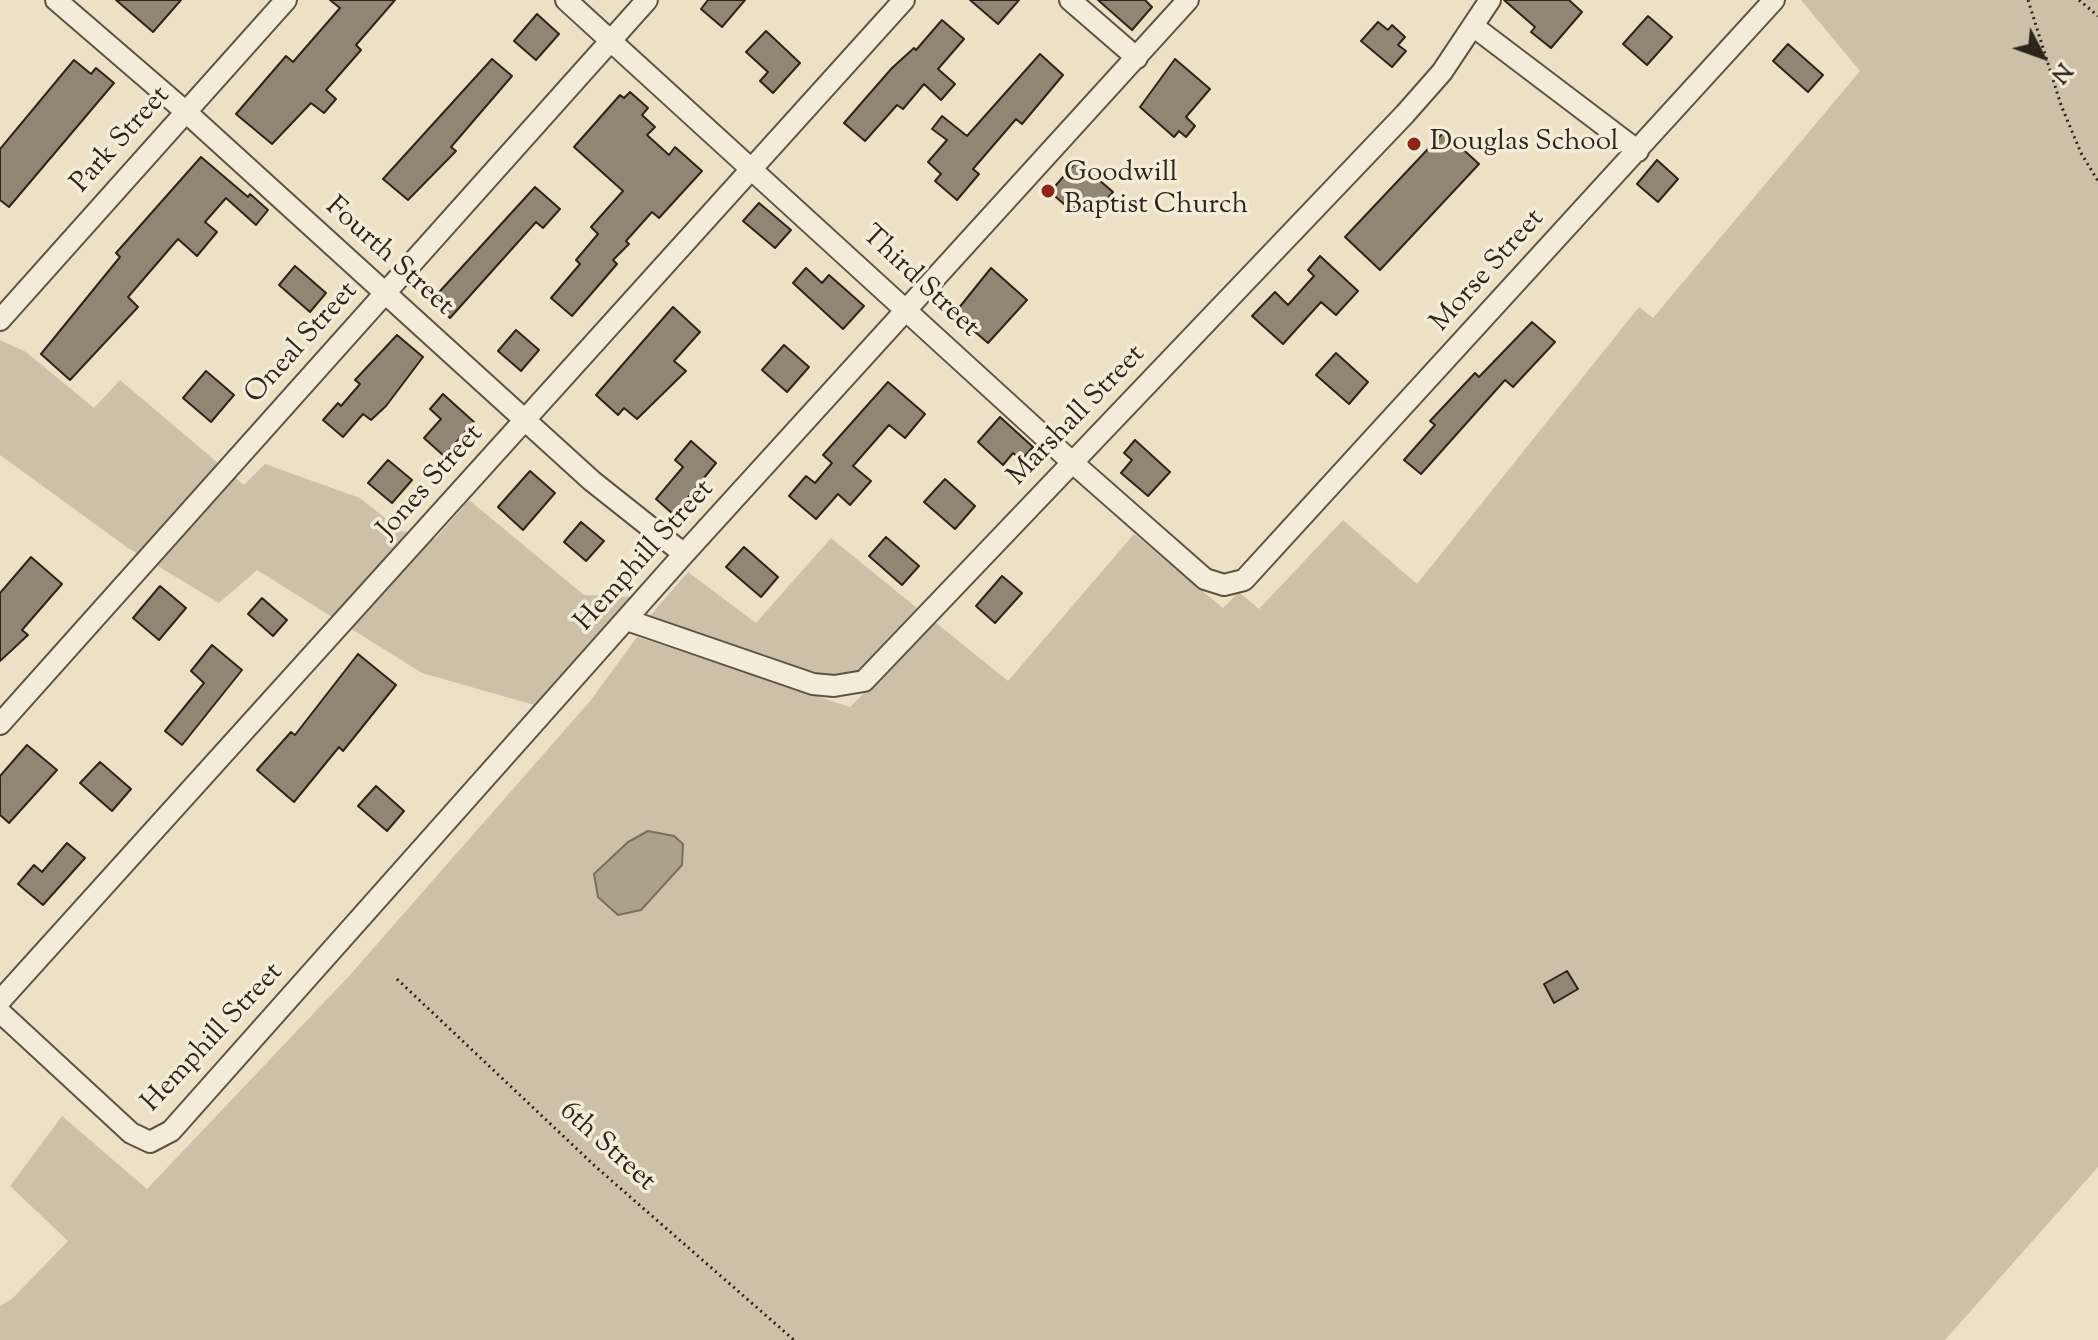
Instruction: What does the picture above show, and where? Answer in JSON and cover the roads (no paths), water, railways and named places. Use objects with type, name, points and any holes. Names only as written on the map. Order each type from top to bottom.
[{"type":"street","name":"Fourth Street","points":[[56,0],[186,112],[592,481],[684,554]]},
{"type":"street","name":"Park Street","points":[[0,320],[286,0]]},
{"type":"street","name":"Third Street","points":[[566,0],[908,309],[1073,463],[1205,579],[1224,585],[1244,580]]},
{"type":"street","name":"Oneal Street","points":[[0,724],[647,0]]},
{"type":"street","name":"Jones Street","points":[[0,1001],[904,0]]},
{"type":"street","points":[[1070,0],[1137,58]]},
{"type":"street","name":"Hemphill Street","points":[[0,1012],[117,1123],[143,1139],[160,1139],[171,1131],[684,554],[1188,0]]},
{"type":"street","name":"Marshall Street","points":[[627,620],[813,684],[834,686],[864,681],[1405,114],[1442,72],[1490,0]]},
{"type":"street","name":"Morse Street","points":[[1244,580],[1774,0]]},
{"type":"street","points":[[1473,26],[1638,151]]},
{"type":"place","name":"Douglas School","points":[[1414,144]]},
{"type":"place","name":"Goodwill Baptist Church","points":[[1048,191]]}]
